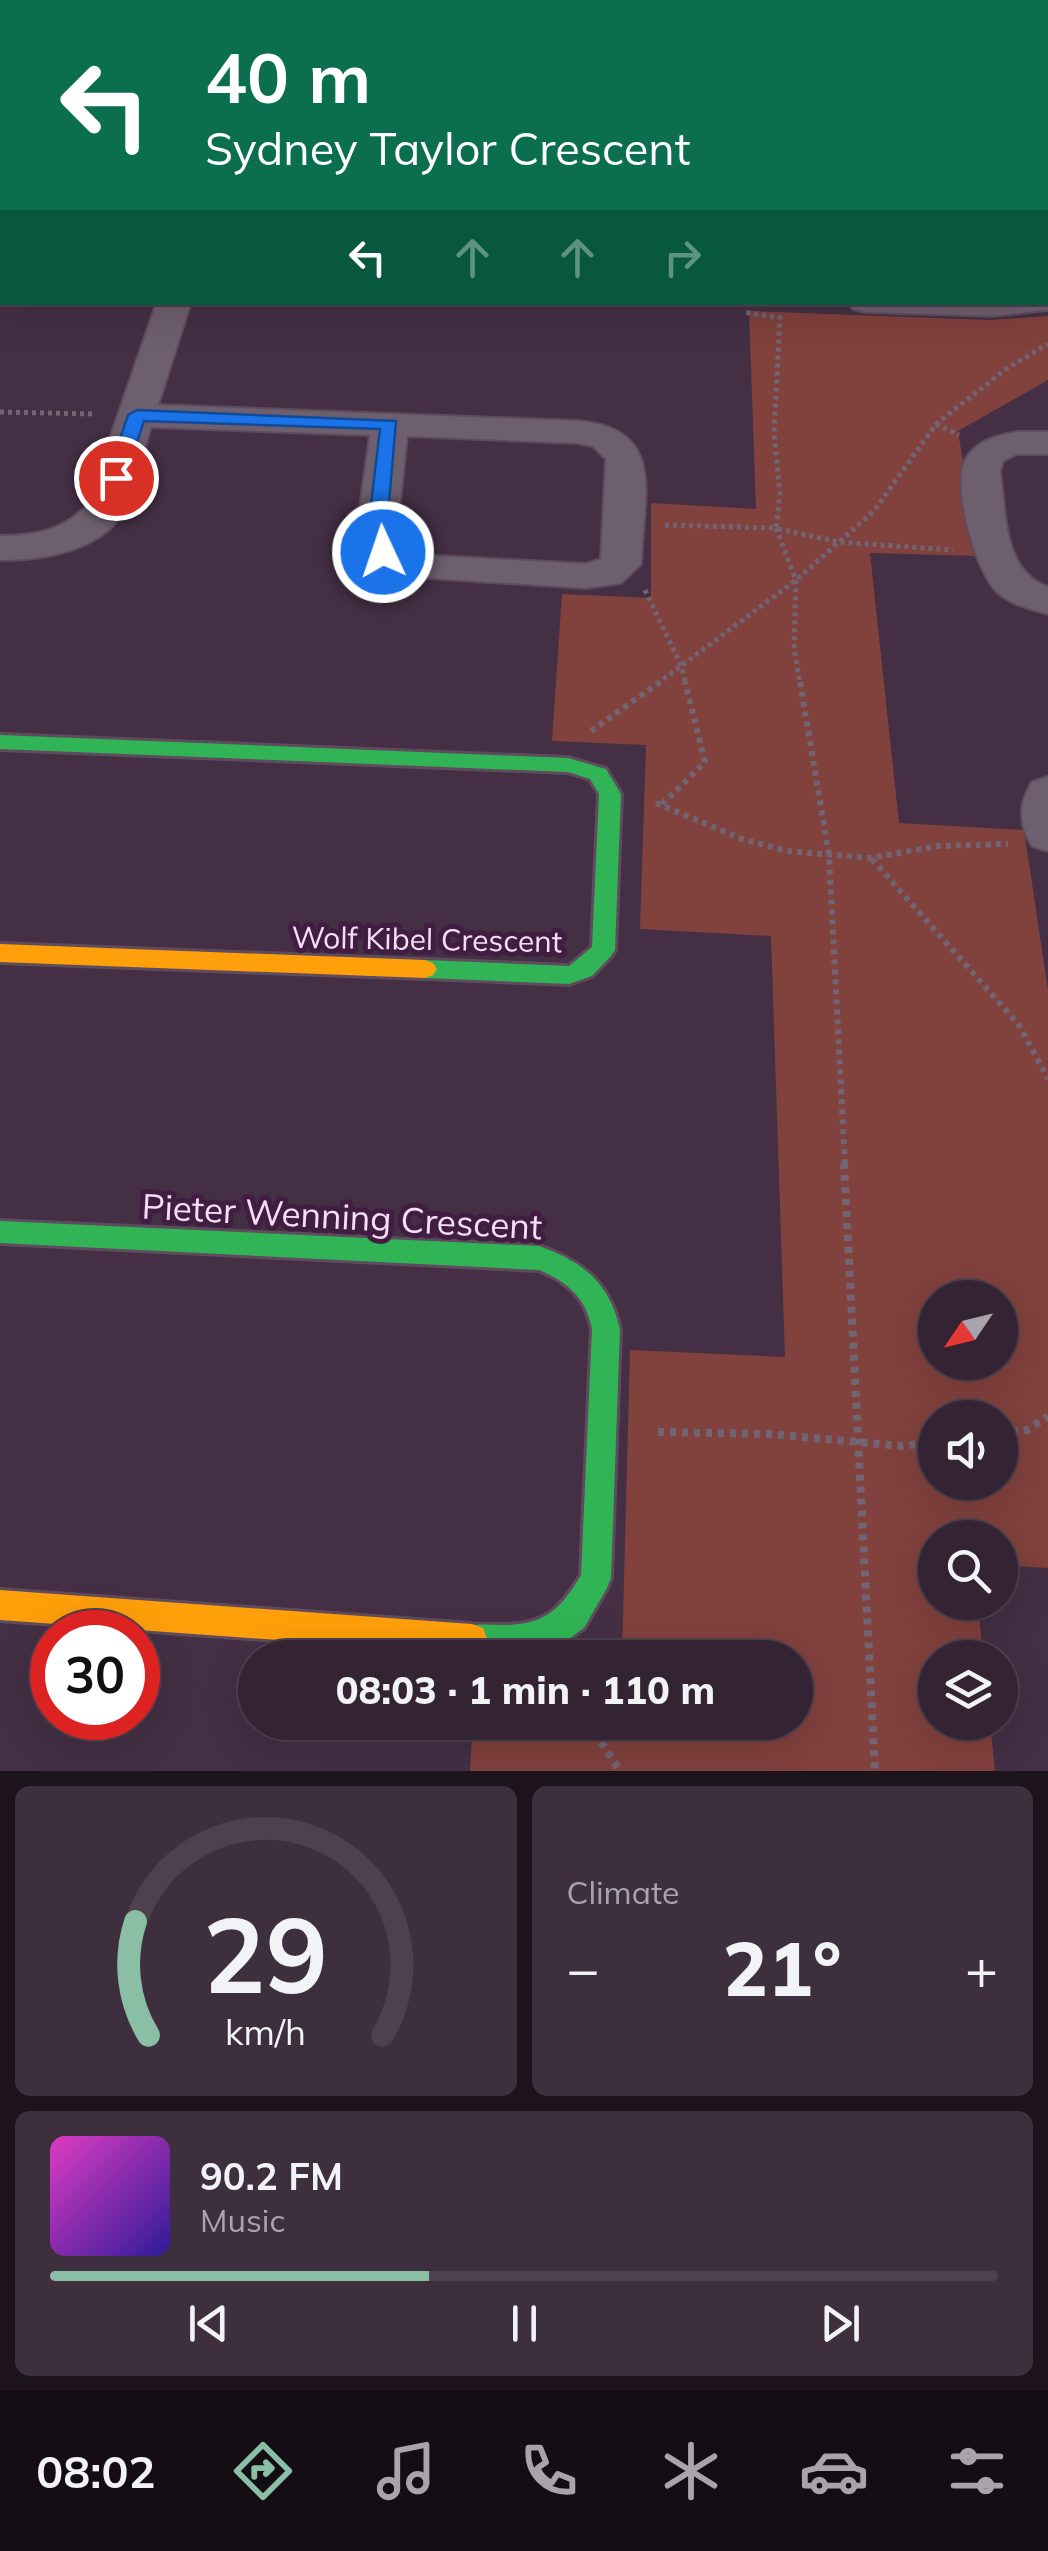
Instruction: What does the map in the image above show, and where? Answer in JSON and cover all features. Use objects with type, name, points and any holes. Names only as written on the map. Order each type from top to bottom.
[{"type":"street","points":[[0,548],[51,543],[96,520],[105,509],[173,305]]},
{"type":"street","points":[[962,305],[1006,305]]},
{"type":"street","points":[[137,415],[390,424],[601,436],[619,446],[626,459],[623,558],[607,574],[586,576],[426,569],[390,558],[376,538],[390,424]]},
{"type":"street","points":[[1048,443],[1001,446],[981,464],[1000,576],[1030,596],[1048,601]]},
{"type":"street","points":[[0,742],[568,765],[598,774],[610,794]]},
{"type":"street","points":[[1048,793],[1044,804],[1048,833]]},
{"type":"street","name":"Wolf Kibel Crescent","points":[[0,953],[569,975],[596,961],[603,950],[610,794]]},
{"type":"street","name":"Pieter Wenning Crescent","points":[[0,1232],[539,1258],[558,1263],[590,1285],[604,1313],[596,1578],[573,1617],[532,1638],[505,1641],[0,1605]]},
{"type":"path","points":[[743,312],[780,318],[774,434],[780,494],[776,528],[796,580],[794,648],[829,854],[875,1771]]},
{"type":"path","points":[[568,765],[590,732],[796,580],[874,511],[936,424],[1006,369],[1048,344]]},
{"type":"path","points":[[0,412],[137,415]]},
{"type":"path","points":[[624,524],[776,528],[838,542],[971,551],[995,558]]},
{"type":"path","points":[[607,574],[648,592],[681,665],[705,762],[662,804]]},
{"type":"path","points":[[610,794],[662,804],[742,839],[787,851],[871,858],[938,846],[1000,846],[1048,833]]},
{"type":"path","points":[[871,858],[1018,1025],[1048,1079]]},
{"type":"path","points":[[1018,1431],[1028,1430],[1048,1416]]},
{"type":"path","points":[[602,1430],[770,1434],[902,1446],[918,1444]]},
{"type":"path","points":[[600,1740],[620,1771]]},
{"type":"shaded area","points":[[749,311],[989,320],[1048,316],[1048,380],[958,431],[978,556],[870,553],[899,823],[1024,830],[1048,990],[1048,1568],[1018,1566],[1018,1520],[918,1520],[918,1620],[980,1620],[981,1640],[918,1640],[918,1740],[992,1740],[995,1771],[470,1771],[472,1740],[813,1740],[813,1640],[622,1640],[630,1350],[785,1357],[771,936],[640,929],[646,745],[552,741],[562,594],[651,598],[651,503],[756,509]]},
{"type":"traffic: fast","points":[[0,742],[568,765],[598,774],[610,794],[603,950],[584,970],[569,975],[425,969]]},
{"type":"traffic: fast","points":[[0,1232],[539,1258],[575,1275],[592,1292],[606,1329],[596,1578],[573,1617],[555,1630],[505,1641],[472,1639]]},
{"type":"traffic: slow","points":[[0,953],[425,969]]},
{"type":"traffic: slow","points":[[0,1605],[472,1639]]},
{"type":"route","points":[[116,478],[137,415],[390,424],[376,538],[383,552]]}]
